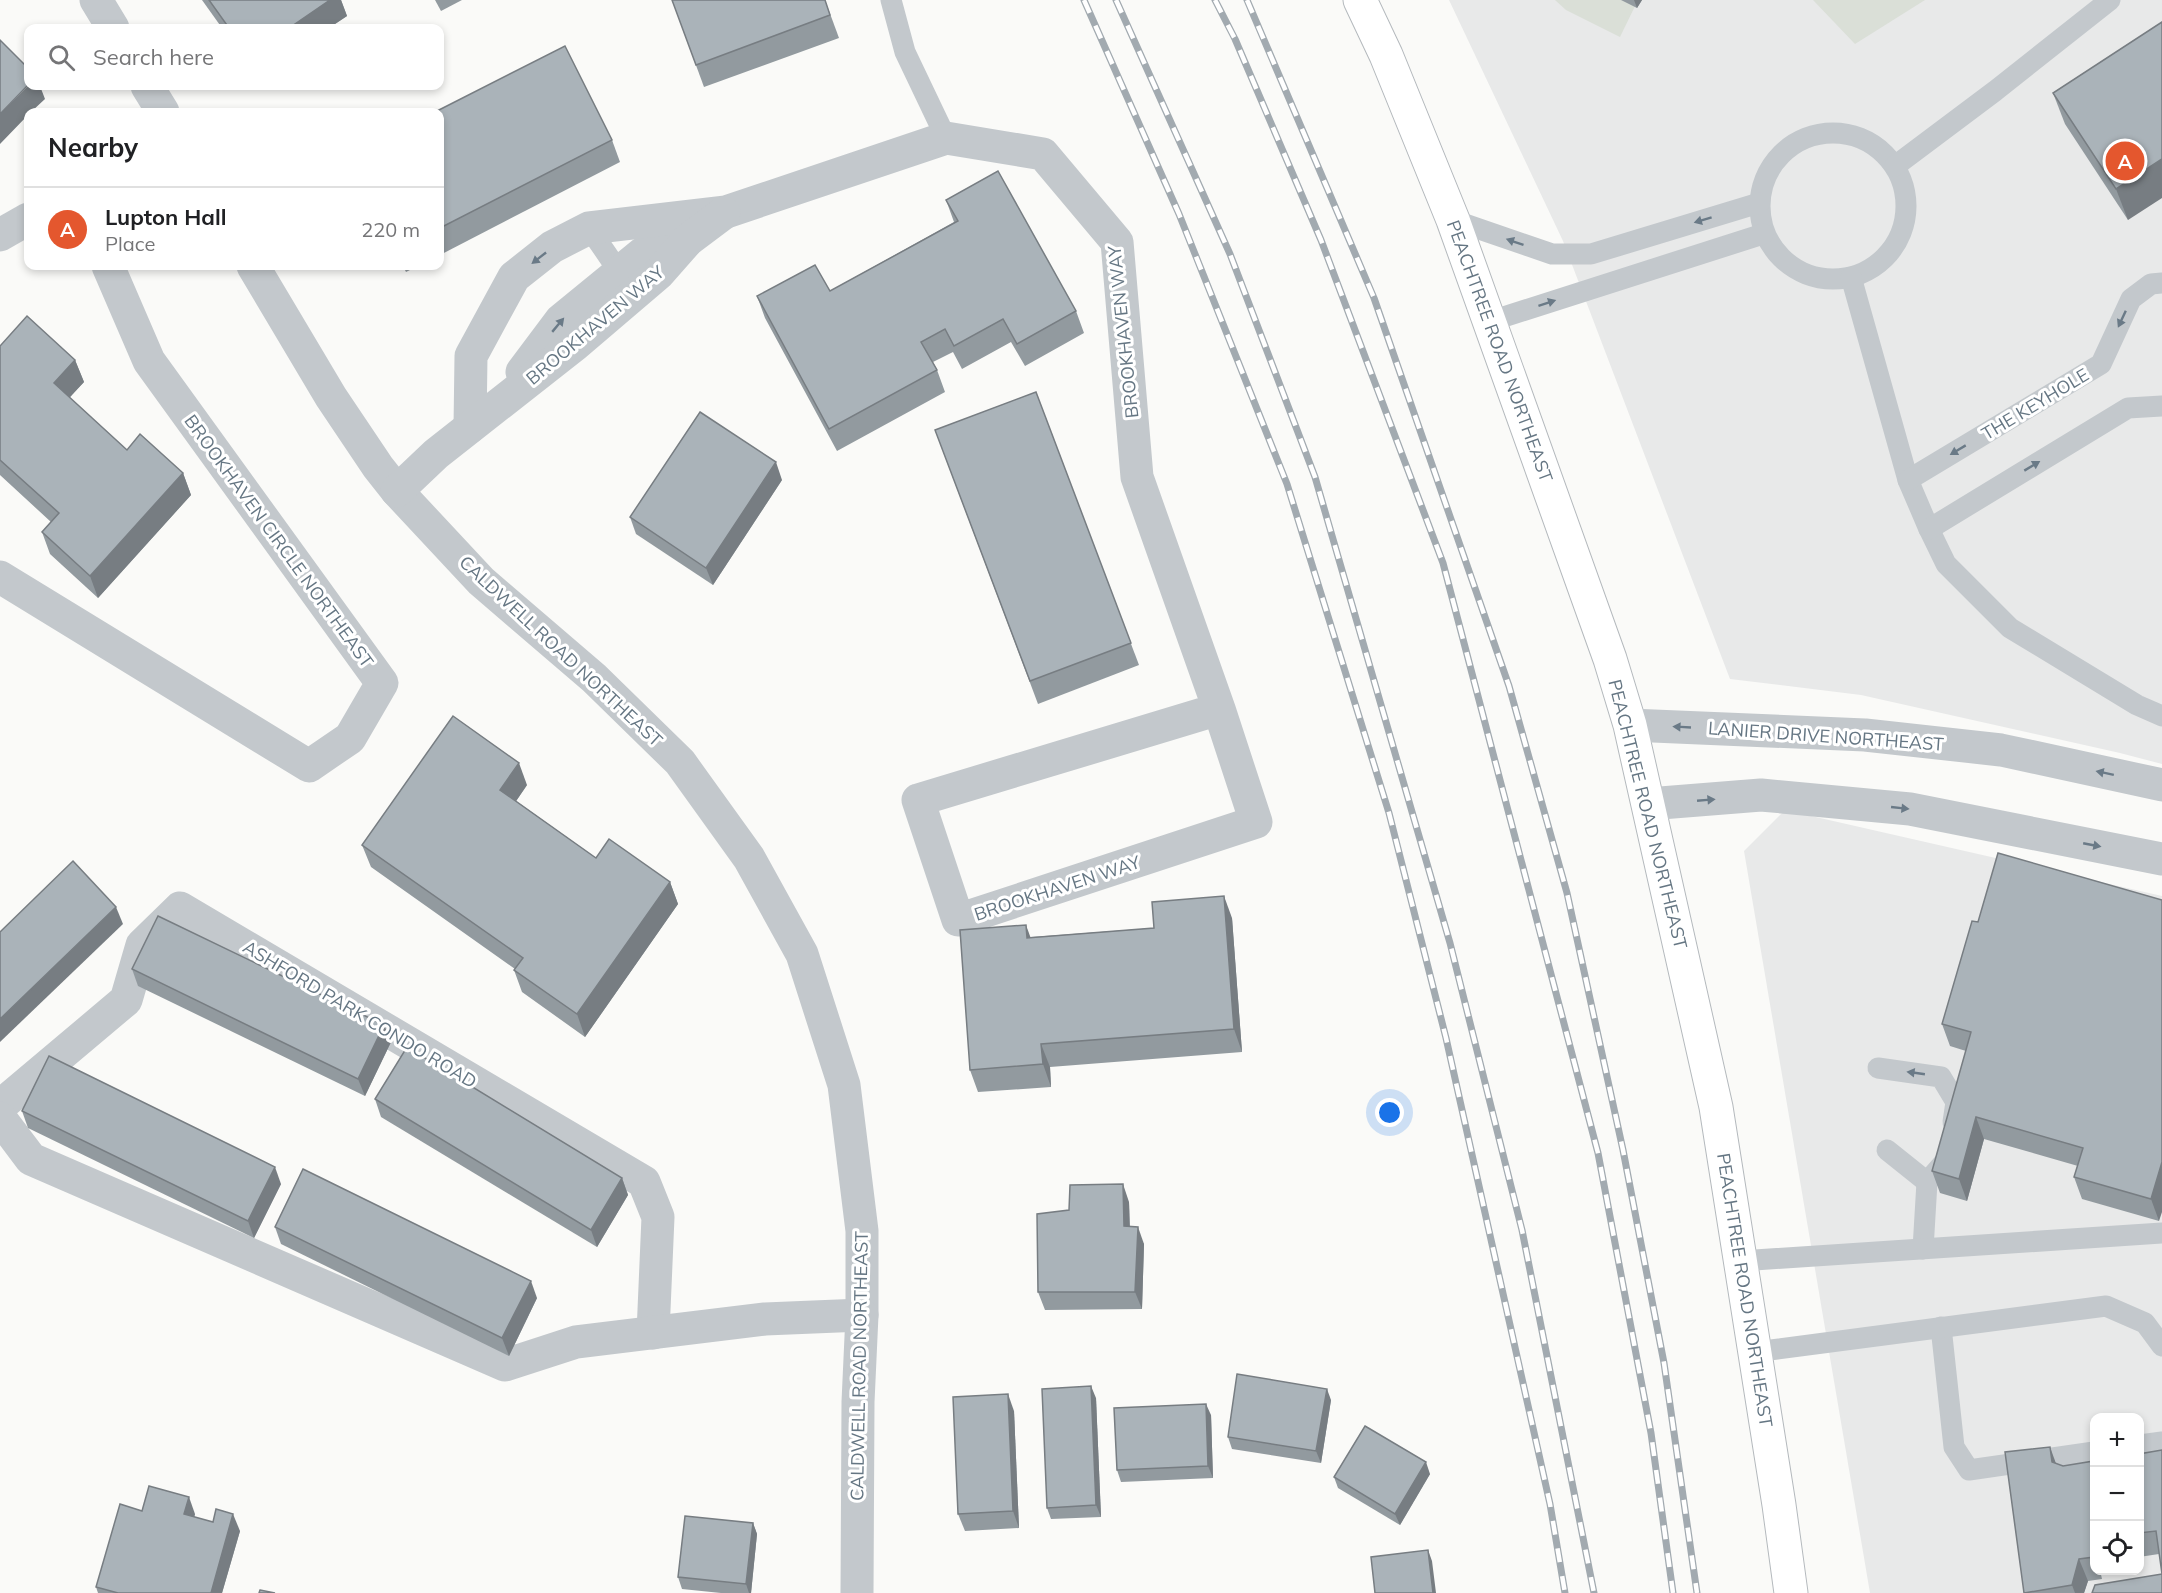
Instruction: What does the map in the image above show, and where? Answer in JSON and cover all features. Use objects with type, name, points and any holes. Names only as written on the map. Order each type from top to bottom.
[{"type":"highway","name":"PEACHTREE ROAD NORTHEAST","points":[[1360,0],[1386,55],[1491,321],[1610,659],[1630,725],[1716,1107],[1791,1593]]},
{"type":"street","points":[[96,0],[111,24]]},
{"type":"street","points":[[149,90],[161,108]]},
{"type":"street","name":"BROOKHAVEN WAY","points":[[470,427],[471,356],[514,277],[552,247],[589,228],[726,212],[946,138],[1043,154],[1118,242],[1137,477],[1219,709],[1256,822],[958,920],[918,800],[1219,709]]},
{"type":"street","name":"BROOKHAVEN WAY","points":[[397,491],[436,454],[576,344],[627,284],[658,274],[688,240],[726,212]]},
{"type":"street","points":[[0,235],[24,221]]},
{"type":"street","name":"BROOKHAVEN CIRCLE NORTHEAST","points":[[0,577],[309,766],[350,738],[382,683],[149,361],[110,270]]},
{"type":"street","name":"CALDWELL ROAD NORTHEAST","points":[[255,270],[331,397],[397,491],[487,586],[594,678],[680,762],[749,858],[802,954],[844,1085],[862,1231],[857,1593]]},
{"type":"street","name":"LANIER DRIVE NORTHEAST","points":[[1630,725],[1865,735],[2001,750],[2162,785]]},
{"type":"street","points":[[1648,804],[1761,795],[1910,809],[2162,859]]},
{"type":"street","name":"ASHFORD PARK CONDO ROAD","points":[[0,1107],[126,1000],[142,945],[180,908],[644,1182],[658,1217],[653,1333]]},
{"type":"street","points":[[0,1118],[31,1159],[505,1365],[576,1342],[765,1319],[862,1315]]},
{"type":"lane","points":[[891,0],[905,52],[946,138]]},
{"type":"lane","points":[[1895,166],[2110,0]]},
{"type":"lane","points":[[1821,133],[1849,133],[1873,144],[1895,166],[1905,190],[1907,208],[1901,233],[1893,249],[1874,267],[1851,277],[1831,280],[1806,275],[1790,267],[1763,234],[1759,203],[1771,163],[1791,144],[1821,133]]},
{"type":"lane","points":[[1453,220],[1552,254],[1574,255],[1591,254],[1759,203]]},
{"type":"lane","points":[[589,228],[627,284]]},
{"type":"lane","points":[[1491,321],[1763,234]]},
{"type":"lane","points":[[1851,277],[1908,480],[1946,564],[2010,627],[2137,705],[2162,716]]},
{"type":"lane","name":"THE KEYHOLE","points":[[1908,480],[2101,364],[2131,299],[2151,284],[2162,284]]},
{"type":"lane","points":[[1929,529],[2128,408],[2162,406]]},
{"type":"lane","points":[[1878,1068],[1941,1077],[1956,1102],[1948,1158],[1927,1182],[1923,1249]]},
{"type":"lane","points":[[1887,1150],[1927,1182]]},
{"type":"lane","points":[[1740,1261],[2162,1233]]},
{"type":"lane","points":[[1755,1352],[2106,1306],[2145,1323],[2162,1346]]},
{"type":"lane","points":[[1941,1327],[1954,1447],[1969,1470],[2090,1453]]},
{"type":"lane","points":[[2144,1444],[2162,1442]]},
{"type":"shaded area","points":[[1449,0],[2162,0],[2162,764],[1861,695],[1730,679],[1563,241]]},
{"type":"shaded area","points":[[1555,0],[1638,0],[1620,37],[1566,10]]},
{"type":"shaded area","points":[[1813,0],[1925,0],[1855,44]]},
{"type":"shaded area","points":[[1785,810],[2162,896],[2162,1593],[1870,1593],[1744,851]]},
{"type":"building","points":[[209,0],[330,0],[295,24],[226,24]]},
{"type":"building","points":[[672,0],[825,0],[830,15],[696,65]]},
{"type":"building","points":[[2162,22],[2162,159],[2116,189],[2053,93]]},
{"type":"building","points":[[0,40],[24,64],[24,89],[0,114]]},
{"type":"building","points":[[565,46],[612,140],[444,226],[443,108]]},
{"type":"building","points":[[998,171],[1076,311],[1017,344],[1003,319],[954,346],[945,329],[921,342],[937,370],[829,429],[757,296],[815,265],[830,291],[958,221],[946,200]]},
{"type":"building","points":[[27,316],[75,360],[54,383],[127,450],[140,434],[183,473],[90,576],[42,532],[59,513],[0,460],[0,346]]},
{"type":"building","points":[[1036,392],[1131,643],[1030,681],[935,430]]},
{"type":"building","points":[[700,412],[776,462],[706,568],[630,517]]},
{"type":"building","points":[[453,716],[519,763],[500,790],[596,858],[609,839],[670,882],[577,1014],[514,970],[523,958],[362,845]]},
{"type":"building","points":[[1998,853],[2162,900],[2162,1162],[2151,1199],[2074,1177],[2083,1148],[1976,1117],[1959,1179],[1932,1171],[1971,1032],[1942,1024],[1972,921],[1978,922]]},
{"type":"building","points":[[73,861],[116,907],[0,1019],[0,932]]},
{"type":"building","points":[[1224,896],[1234,1029],[1041,1044],[1043,1064],[970,1070],[960,930],[1026,925],[1027,938],[1154,928],[1152,902]]},
{"type":"building","points":[[158,916],[384,1025],[358,1079],[132,969]]},
{"type":"building","points":[[407,1047],[622,1178],[591,1230],[375,1099]]},
{"type":"building","points":[[49,1056],[275,1167],[248,1221],[22,1111]]},
{"type":"building","points":[[303,1169],[531,1281],[502,1338],[275,1227]]},
{"type":"building","points":[[1123,1184],[1124,1226],[1138,1227],[1135,1292],[1038,1292],[1037,1214],[1069,1210],[1070,1185]]},
{"type":"building","points":[[1237,1374],[1327,1389],[1316,1451],[1228,1437]]},
{"type":"building","points":[[1091,1386],[1096,1505],[1047,1508],[1042,1389]]},
{"type":"building","points":[[1008,1394],[1013,1511],[958,1514],[953,1397]]},
{"type":"building","points":[[1206,1404],[1208,1466],[1117,1470],[1114,1408]]},
{"type":"building","points":[[1365,1426],[1426,1462],[1395,1514],[1334,1477]]},
{"type":"building","points":[[2050,1447],[2052,1462],[2063,1466],[2090,1462],[2090,1558],[2079,1559],[2072,1585],[2024,1593],[2005,1452]]},
{"type":"building","points":[[2162,1450],[2162,1574],[2156,1531],[2144,1532],[2144,1453]]},
{"type":"building","points":[[149,1486],[189,1497],[184,1514],[213,1522],[216,1509],[233,1514],[211,1593],[118,1593],[96,1587],[120,1504],[142,1511]]},
{"type":"building","points":[[685,1516],[753,1523],[746,1584],[678,1577]]},
{"type":"building","points":[[1428,1550],[1433,1593],[1375,1593],[1371,1557]]},
{"type":"building","points":[[2162,1574],[2162,1593],[2092,1593],[2095,1585]]},
{"type":"building","points":[[260,1590],[275,1593],[259,1593]]},
{"type":"railway","points":[[1084,0],[1179,214],[1287,484],[1389,813],[1446,1038],[1550,1504],[1565,1593]]},
{"type":"railway","points":[[1116,0],[1230,254],[1315,477],[1450,943],[1522,1230],[1594,1593]]},
{"type":"railway","points":[[1215,0],[1235,39],[1321,240],[1443,563],[1598,1153],[1651,1433],[1673,1593]]},
{"type":"railway","points":[[1247,0],[1374,298],[1509,686],[1567,893],[1623,1150],[1664,1363],[1697,1593]]},
{"type":"place","name":"Lupton Hall","points":[[2125,161]]}]
